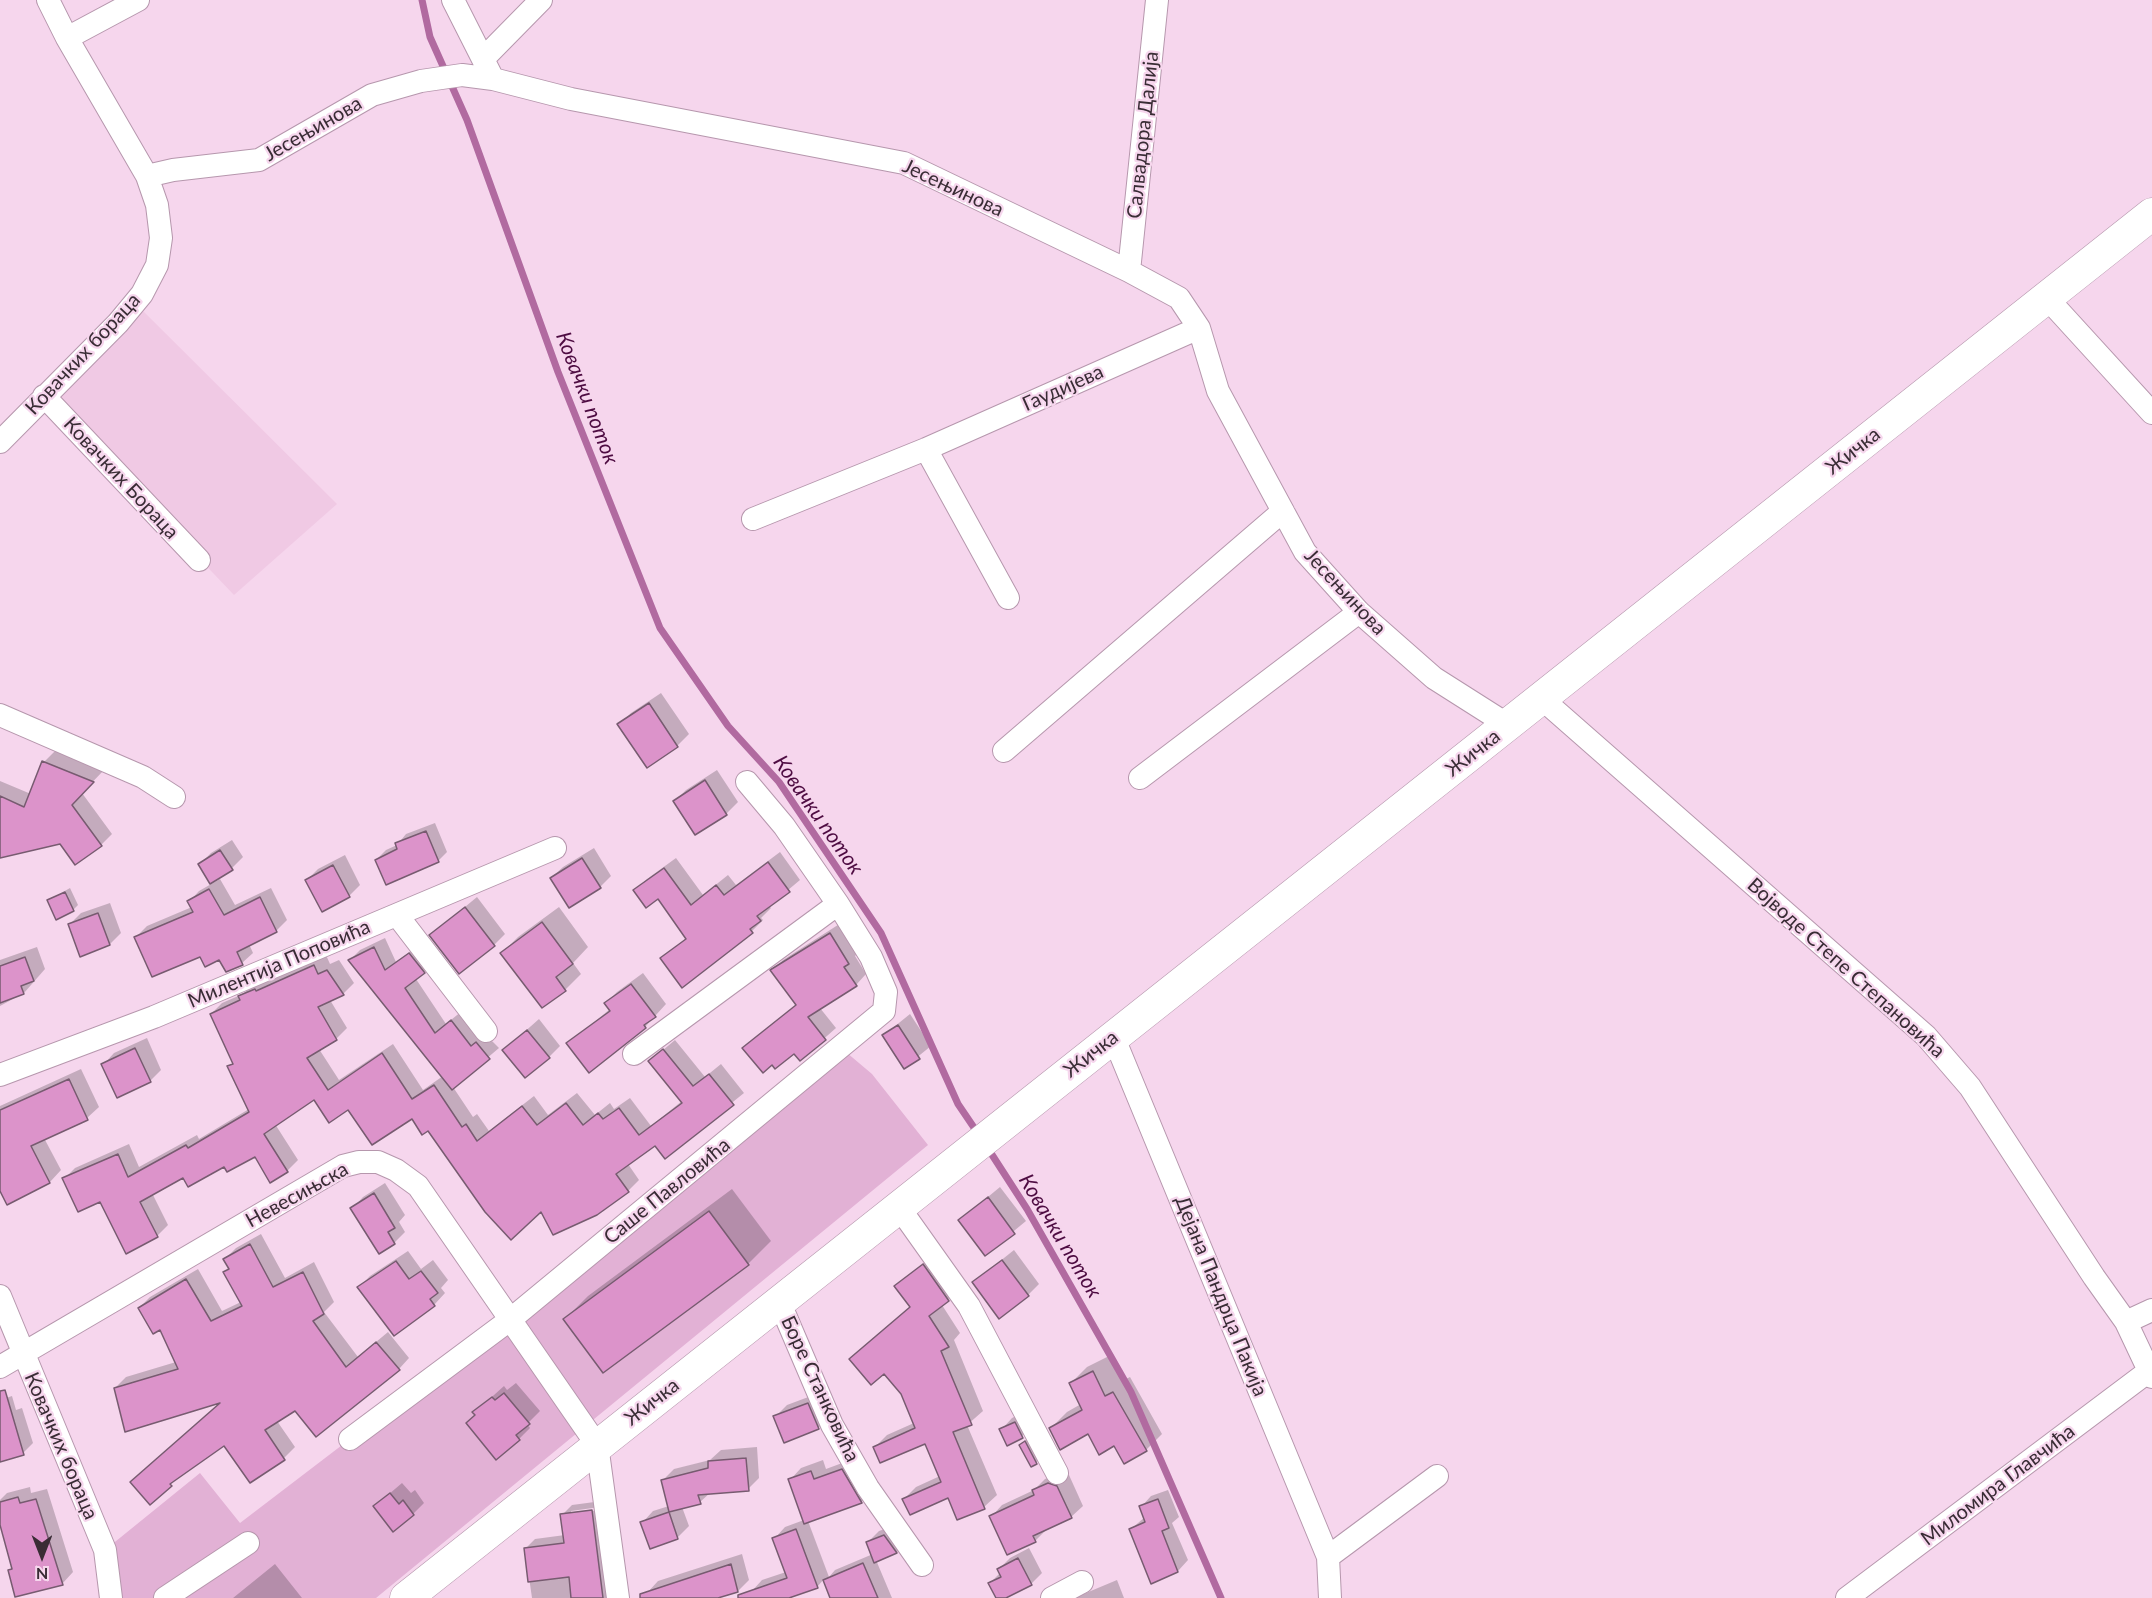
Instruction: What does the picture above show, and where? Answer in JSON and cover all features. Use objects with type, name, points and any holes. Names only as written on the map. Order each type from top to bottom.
[{"type":"main road","name":"Жичка","points":[[406,1598],[2152,214]]},
{"type":"street","name":"Ковачких бораца","points":[[0,442],[118,323],[142,294],[158,265],[161,238],[157,206],[147,176],[67,38],[48,0]]},
{"type":"street","points":[[67,38],[138,0]]},
{"type":"street","points":[[453,0],[493,79]]},
{"type":"street","points":[[483,59],[541,0]]},
{"type":"street","name":"Салвадора Далија","points":[[1129,271],[1157,0]]},
{"type":"street","name":"Јесењинова","points":[[147,176],[173,170],[259,160],[372,95],[422,81],[462,75],[493,79],[571,99],[904,163],[1129,271],[1179,298],[1200,328],[1218,391],[1305,552],[1359,612],[1434,678],[1508,725]]},
{"type":"street","points":[[2046,297],[2152,413]]},
{"type":"street","name":"Гаудијева","points":[[753,519],[926,449],[1200,328]]},
{"type":"street","name":"Ковачких Бораца","points":[[44,396],[199,560]]},
{"type":"street","points":[[926,449],[1008,598]]},
{"type":"street","points":[[1004,751],[1283,512]]},
{"type":"street","points":[[1140,778],[1359,612]]},
{"type":"street","name":"Војводе Степе Степановића","points":[[1541,698],[1926,1036],[1970,1087],[2126,1322],[2151,1374]]},
{"type":"street","points":[[0,715],[143,777],[174,797]]},
{"type":"street","name":"Саше Павловића","points":[[350,1439],[511,1318],[884,1011],[886,992],[880,976],[838,904],[784,826],[747,782]]},
{"type":"street","name":"Милентија Поповића","points":[[0,1075],[154,1017],[555,848]]},
{"type":"street","points":[[634,1054],[838,904]]},
{"type":"street","points":[[397,915],[486,1031]]},
{"type":"street","name":"Дејана Пандрца Пакија","points":[[1113,1036],[1328,1557],[1330,1598]]},
{"type":"street","name":"Невесињска","points":[[0,1367],[343,1166],[359,1162],[378,1162],[396,1170],[418,1186],[597,1445]]},
{"type":"street","points":[[898,1206],[969,1306],[1057,1473]]},
{"type":"street","name":"Ковачких бораца","points":[[0,1296],[105,1550],[111,1598]]},
{"type":"street","name":"Боре Станковића","points":[[779,1301],[832,1425],[868,1488],[922,1565]]},
{"type":"street","points":[[2126,1322],[2152,1310]]},
{"type":"street","name":"Миломира Главчића","points":[[1847,1598],[2151,1374]]},
{"type":"street","points":[[597,1445],[618,1598]]},
{"type":"street","points":[[1328,1557],[1437,1476]]},
{"type":"street","points":[[165,1598],[248,1543]]},
{"type":"street","points":[[1052,1598],[1082,1582]]},
{"type":"shaded area","points":[[134,302],[337,504],[234,595],[44,396]]},
{"type":"shaded area","points":[[840,1047],[872,1074],[928,1145],[376,1598],[111,1598],[105,1550],[200,1473],[240,1523],[350,1439]]},
{"type":"building","points":[[649,703],[678,747],[647,768],[617,724]]},
{"type":"building","points":[[42,761],[94,782],[72,805],[102,846],[75,865],[60,844],[0,858],[0,796],[24,807]]},
{"type":"building","points":[[705,780],[727,815],[695,835],[673,801]]},
{"type":"building","points":[[426,831],[439,862],[386,885],[375,860],[397,849],[395,843]]},
{"type":"building","points":[[220,850],[233,870],[210,884],[198,864]]},
{"type":"building","points":[[582,858],[601,888],[569,908],[550,878]]},
{"type":"building","points":[[768,862],[790,892],[757,916],[761,921],[750,929],[753,933],[682,988],[660,958],[686,939],[658,899],[646,908],[633,890],[664,868],[691,905],[716,885],[724,895]]},
{"type":"building","points":[[333,865],[350,897],[322,912],[305,880]]},
{"type":"building","points":[[209,889],[224,915],[260,897],[277,932],[237,952],[243,965],[226,972],[219,960],[205,967],[200,957],[152,977],[134,937],[193,912],[187,901]]},
{"type":"building","points":[[65,892],[74,911],[56,920],[47,900]]},
{"type":"building","points":[[465,907],[495,946],[459,974],[429,935]]},
{"type":"building","points":[[98,913],[110,945],[80,957],[68,924]]},
{"type":"building","points":[[542,922],[573,964],[556,977],[566,991],[542,1008],[500,953]]},
{"type":"building","points":[[830,933],[849,964],[844,967],[857,986],[808,1017],[826,1040],[800,1061],[794,1054],[775,1069],[772,1065],[763,1073],[742,1048],[796,1005],[770,970]]},
{"type":"building","points":[[374,947],[385,970],[409,953],[425,973],[405,988],[435,1033],[451,1020],[471,1046],[476,1042],[490,1059],[452,1090],[348,960]]},
{"type":"building","points":[[25,957],[34,981],[21,986],[24,994],[0,1003],[0,966]]},
{"type":"building","points":[[314,965],[318,974],[327,970],[344,995],[318,1007],[337,1040],[307,1058],[328,1090],[382,1053],[412,1099],[434,1085],[462,1127],[466,1124],[477,1141],[522,1106],[537,1125],[566,1103],[583,1125],[598,1113],[603,1119],[619,1108],[639,1135],[682,1103],[648,1061],[663,1049],[693,1086],[709,1074],[734,1105],[665,1159],[655,1146],[616,1174],[629,1192],[597,1215],[553,1235],[541,1212],[511,1240],[485,1212],[428,1131],[422,1135],[412,1119],[372,1145],[348,1110],[329,1123],[314,1100],[264,1134],[288,1172],[270,1183],[255,1157],[227,1172],[224,1167],[188,1187],[183,1178],[140,1202],[158,1237],[126,1254],[100,1202],[78,1212],[62,1178],[118,1154],[128,1177],[186,1145],[188,1148],[249,1112],[227,1066],[233,1064],[210,1014],[240,1000],[238,996],[255,989],[256,991]]},
{"type":"building","points":[[631,984],[656,1017],[644,1025],[646,1028],[589,1073],[566,1043],[610,1011],[604,1003]]},
{"type":"building","points":[[898,1025],[920,1059],[904,1069],[882,1035]]},
{"type":"building","points":[[527,1030],[550,1058],[525,1078],[502,1050]]},
{"type":"building","points":[[135,1048],[151,1082],[117,1098],[101,1064]]},
{"type":"building","points":[[69,1079],[88,1120],[31,1146],[50,1183],[7,1205],[0,1191],[0,1110]]},
{"type":"building","points":[[374,1193],[395,1228],[388,1232],[395,1244],[379,1254],[350,1208]]},
{"type":"building","points":[[988,1197],[1015,1234],[985,1256],[958,1220]]},
{"type":"building","points":[[709,1211],[749,1265],[603,1373],[563,1319]]},
{"type":"building","points":[[250,1244],[273,1287],[303,1272],[324,1314],[313,1321],[346,1367],[376,1342],[400,1370],[316,1437],[295,1411],[265,1430],[285,1460],[250,1483],[224,1446],[170,1484],[172,1486],[150,1505],[130,1482],[220,1403],[125,1432],[114,1388],[178,1369],[160,1330],[153,1334],[138,1308],[186,1279],[211,1321],[242,1306],[223,1272],[229,1269],[223,1259]]},
{"type":"building","points":[[1002,1260],[1029,1296],[999,1319],[972,1282]]},
{"type":"building","points":[[396,1261],[409,1279],[421,1271],[438,1293],[430,1299],[435,1306],[394,1336],[357,1287]]},
{"type":"building","points":[[923,1264],[949,1301],[929,1316],[949,1347],[941,1351],[972,1425],[953,1432],[985,1509],[957,1520],[948,1498],[910,1515],[902,1499],[941,1482],[925,1444],[880,1463],[873,1447],[915,1428],[901,1394],[884,1374],[871,1385],[849,1359],[910,1307],[894,1286]]},
{"type":"building","points":[[1093,1371],[1105,1396],[1113,1392],[1147,1451],[1124,1464],[1114,1446],[1099,1455],[1088,1434],[1060,1450],[1049,1428],[1082,1410],[1069,1383]]},
{"type":"building","points":[[5,1390],[24,1455],[0,1462],[0,1391]]},
{"type":"building","points":[[504,1393],[530,1424],[516,1435],[520,1440],[496,1460],[466,1423],[475,1415],[472,1412],[492,1397],[495,1400]]},
{"type":"building","points":[[808,1403],[819,1429],[784,1443],[773,1416]]},
{"type":"building","points":[[1015,1422],[1023,1438],[1007,1446],[999,1429]]},
{"type":"building","points":[[1025,1441],[1037,1464],[1031,1467],[1019,1445]]},
{"type":"building","points":[[746,1458],[749,1491],[698,1495],[701,1504],[669,1512],[661,1480],[708,1468],[708,1461]]},
{"type":"building","points":[[842,1469],[862,1503],[804,1524],[788,1479],[811,1471],[814,1479]]},
{"type":"building","points":[[1048,1483],[1057,1486],[1072,1518],[1033,1536],[1036,1542],[1007,1555],[989,1516],[1034,1495],[1032,1490]]},
{"type":"building","points":[[390,1493],[399,1504],[403,1500],[414,1515],[393,1532],[373,1506]]},
{"type":"building","points":[[18,1497],[20,1503],[36,1499],[63,1585],[15,1597],[8,1570],[12,1569],[0,1525],[0,1502]]},
{"type":"building","points":[[1158,1499],[1169,1528],[1162,1531],[1178,1572],[1151,1584],[1129,1529],[1145,1522],[1139,1506]]},
{"type":"building","points":[[592,1510],[603,1598],[571,1598],[569,1577],[528,1582],[524,1548],[564,1543],[560,1514]]},
{"type":"building","points":[[669,1512],[678,1539],[650,1549],[640,1522]]},
{"type":"building","points":[[796,1529],[818,1588],[789,1598],[738,1598],[738,1595],[787,1578],[772,1538]]},
{"type":"building","points":[[884,1535],[897,1553],[874,1563],[866,1542]]},
{"type":"building","points":[[1018,1558],[1032,1585],[1006,1598],[996,1598],[988,1583],[1001,1577],[997,1569]]},
{"type":"building","points":[[863,1563],[878,1598],[830,1598],[823,1580]]},
{"type":"building","points":[[731,1564],[738,1592],[718,1598],[640,1598],[640,1594]]},
{"type":"waterway","name":"Ковачки поток","points":[[422,0],[430,37],[467,120],[558,372],[660,628],[728,726],[779,782],[881,933],[958,1104],[979,1135]]},
{"type":"waterway","name":"Ковачки поток","points":[[987,1147],[1027,1209],[1131,1392],[1221,1598]]}]
